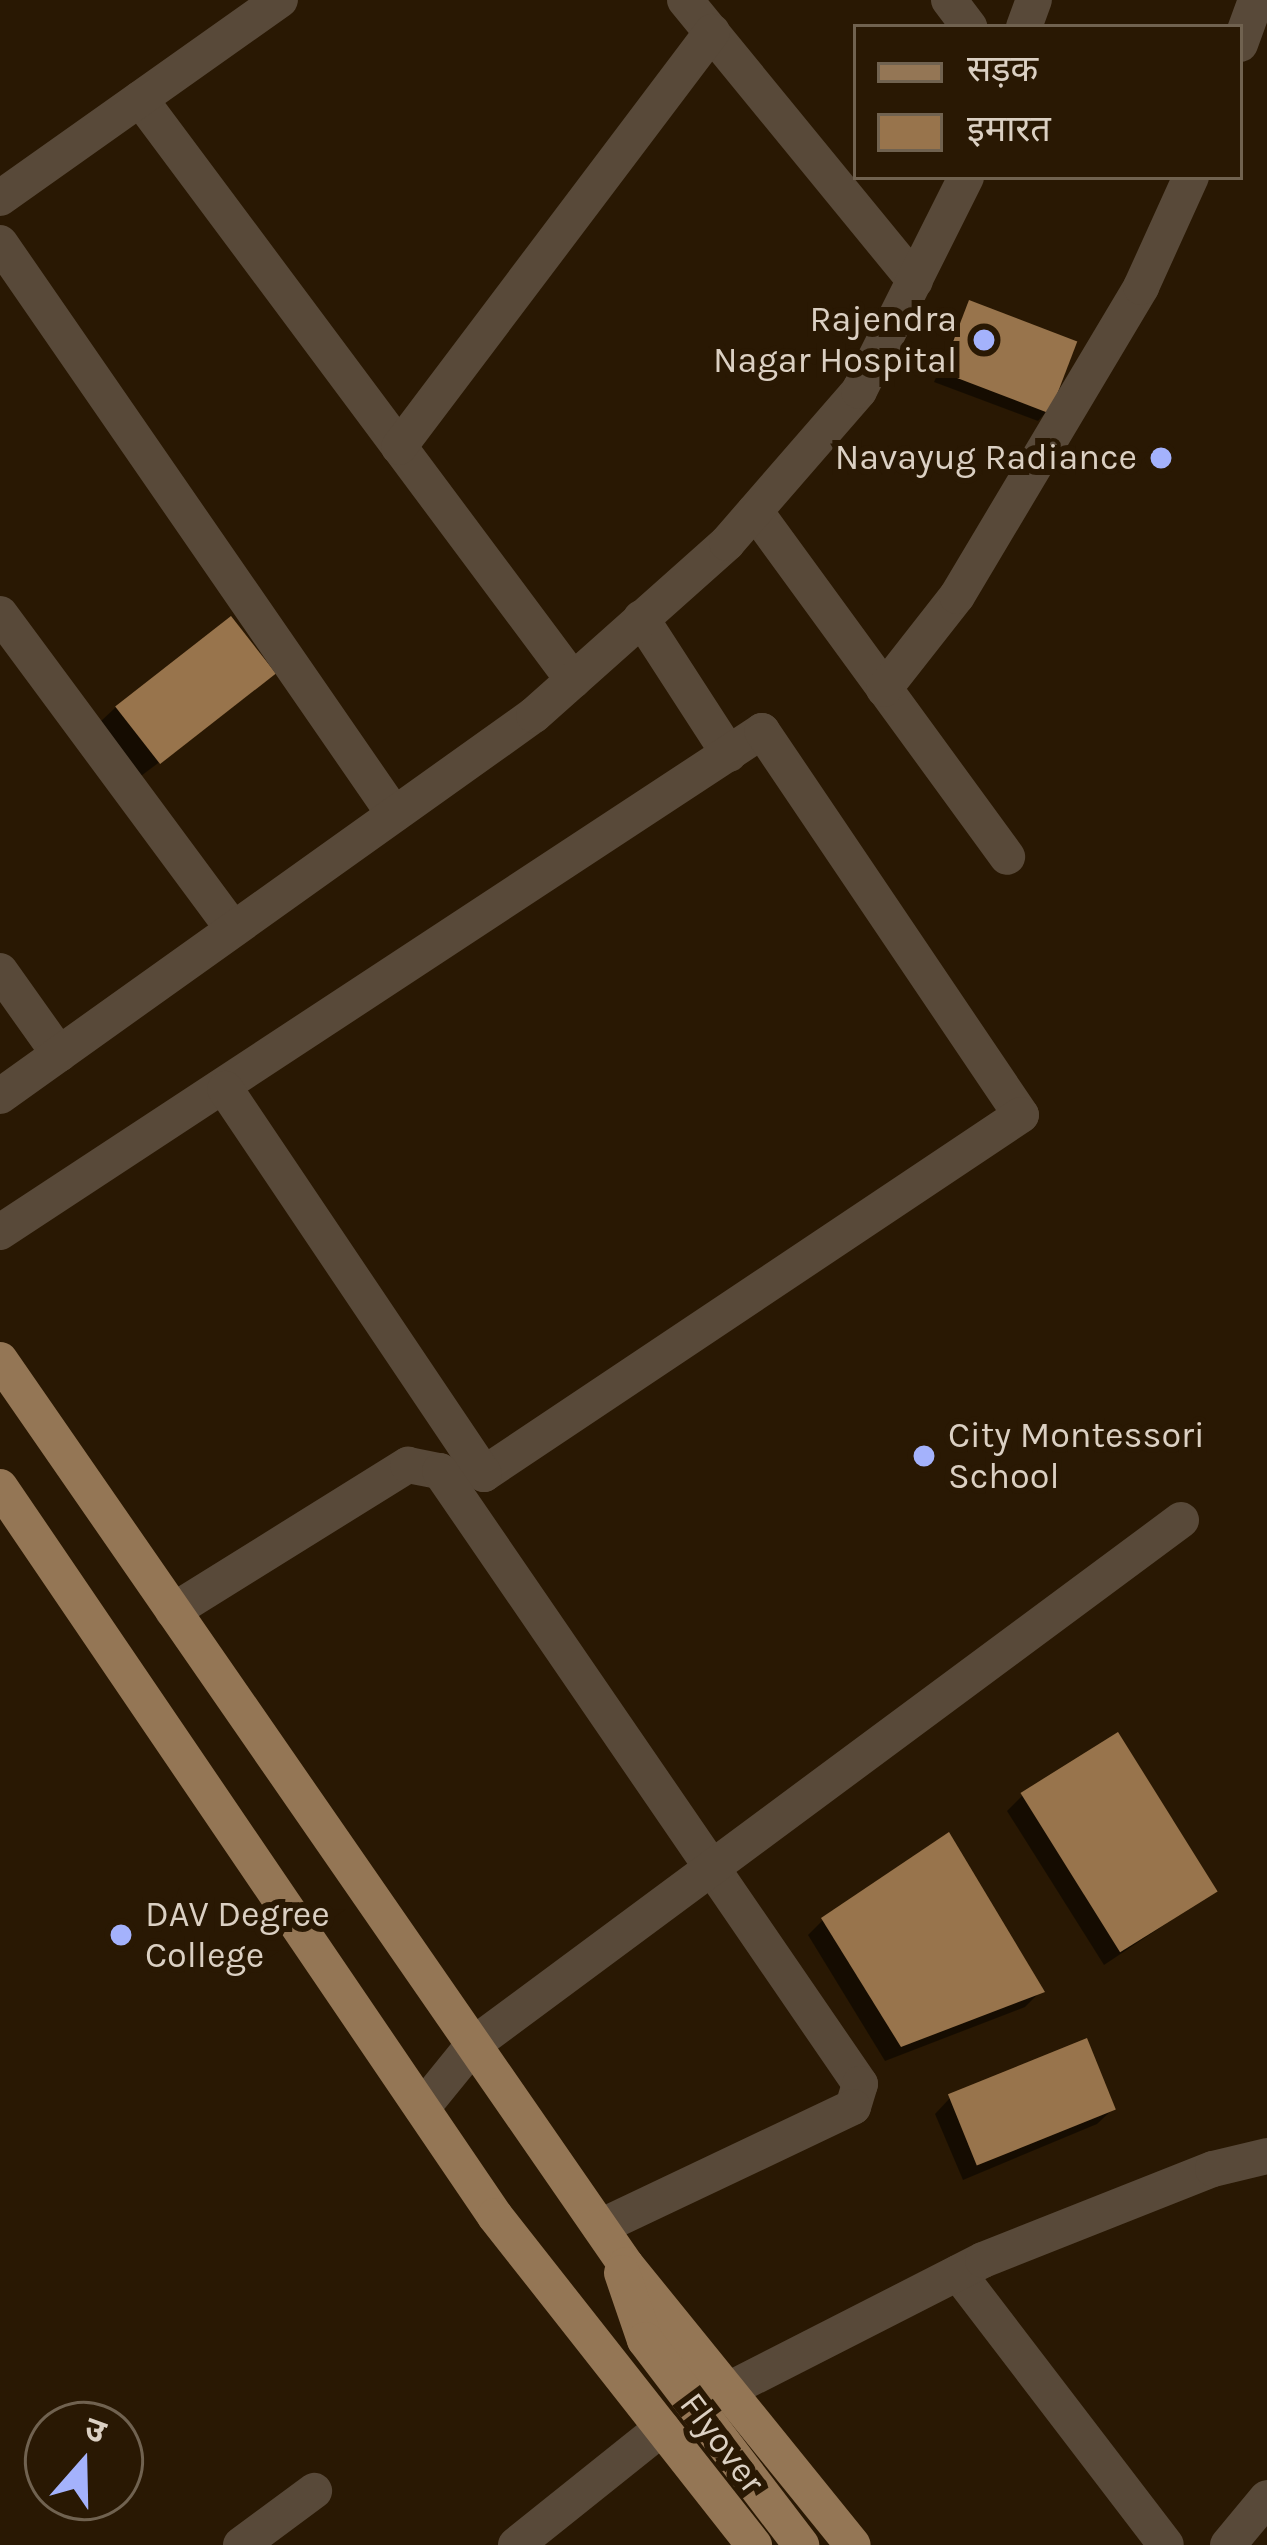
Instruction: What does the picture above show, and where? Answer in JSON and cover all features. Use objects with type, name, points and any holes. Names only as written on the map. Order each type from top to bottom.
[{"type":"main road","points":[[0,1360],[607,2237],[712,2399],[853,2545]]},
{"type":"main road","points":[[0,1487],[422,2108],[550,2285],[754,2545]]},
{"type":"main road","name":"Flyover","points":[[607,2237],[645,2340]]},
{"type":"main road","name":"Flyover","points":[[550,2285],[645,2340],[712,2399],[801,2545]]},
{"type":"street","points":[[0,197],[280,0]]},
{"type":"street","points":[[686,0],[915,281]]},
{"type":"street","points":[[1243,36],[1256,0]]},
{"type":"street","points":[[399,447],[712,32]]},
{"type":"street","points":[[140,99],[573,680]]},
{"type":"street","points":[[0,1096],[573,680],[754,512],[859,391],[965,180]]},
{"type":"street","points":[[884,688],[957,596],[1141,287],[1190,180]]},
{"type":"street","points":[[0,243],[394,814]]},
{"type":"street","points":[[754,512],[1007,857]]},
{"type":"street","points":[[0,614],[233,929]]},
{"type":"street","points":[[641,619],[729,754]]},
{"type":"street","points":[[0,1232],[225,1089],[762,731],[1021,1115],[484,1474],[225,1089]]},
{"type":"street","points":[[0,971],[59,1054]]},
{"type":"street","points":[[173,1611],[407,1465],[431,1466],[711,1865],[860,2084],[860,2098],[607,2237]]},
{"type":"street","points":[[422,2108],[474,2044],[1181,1520]]},
{"type":"street","points":[[712,2399],[958,2273],[1213,2169],[1267,2156]]},
{"type":"street","points":[[958,2273],[1166,2545]]},
{"type":"street","points":[[516,2545],[662,2428]]},
{"type":"street","points":[[241,2545],[314,2491]]},
{"type":"street","points":[[1228,2545],[1267,2498]]},
{"type":"building","points":[[969,300],[1077,342],[1050,413],[941,372]]},
{"type":"building","points":[[231,616],[276,674],[160,764],[115,707]]},
{"type":"building","points":[[1118,1732],[1218,1891],[1120,1952],[1020,1793]]},
{"type":"building","points":[[949,1832],[1045,1992],[901,2047],[821,1918]]},
{"type":"building","points":[[1087,2038],[1116,2109],[977,2166],[948,2094]]},
{"type":"place","name":"Rajendra Nagar Hospital","points":[[984,340]]},
{"type":"place","name":"Navayug Radiance","points":[[1161,458]]},
{"type":"place","name":"City Montessori School","points":[[924,1456]]},
{"type":"place","name":"DAV Degree College","points":[[121,1935]]}]
